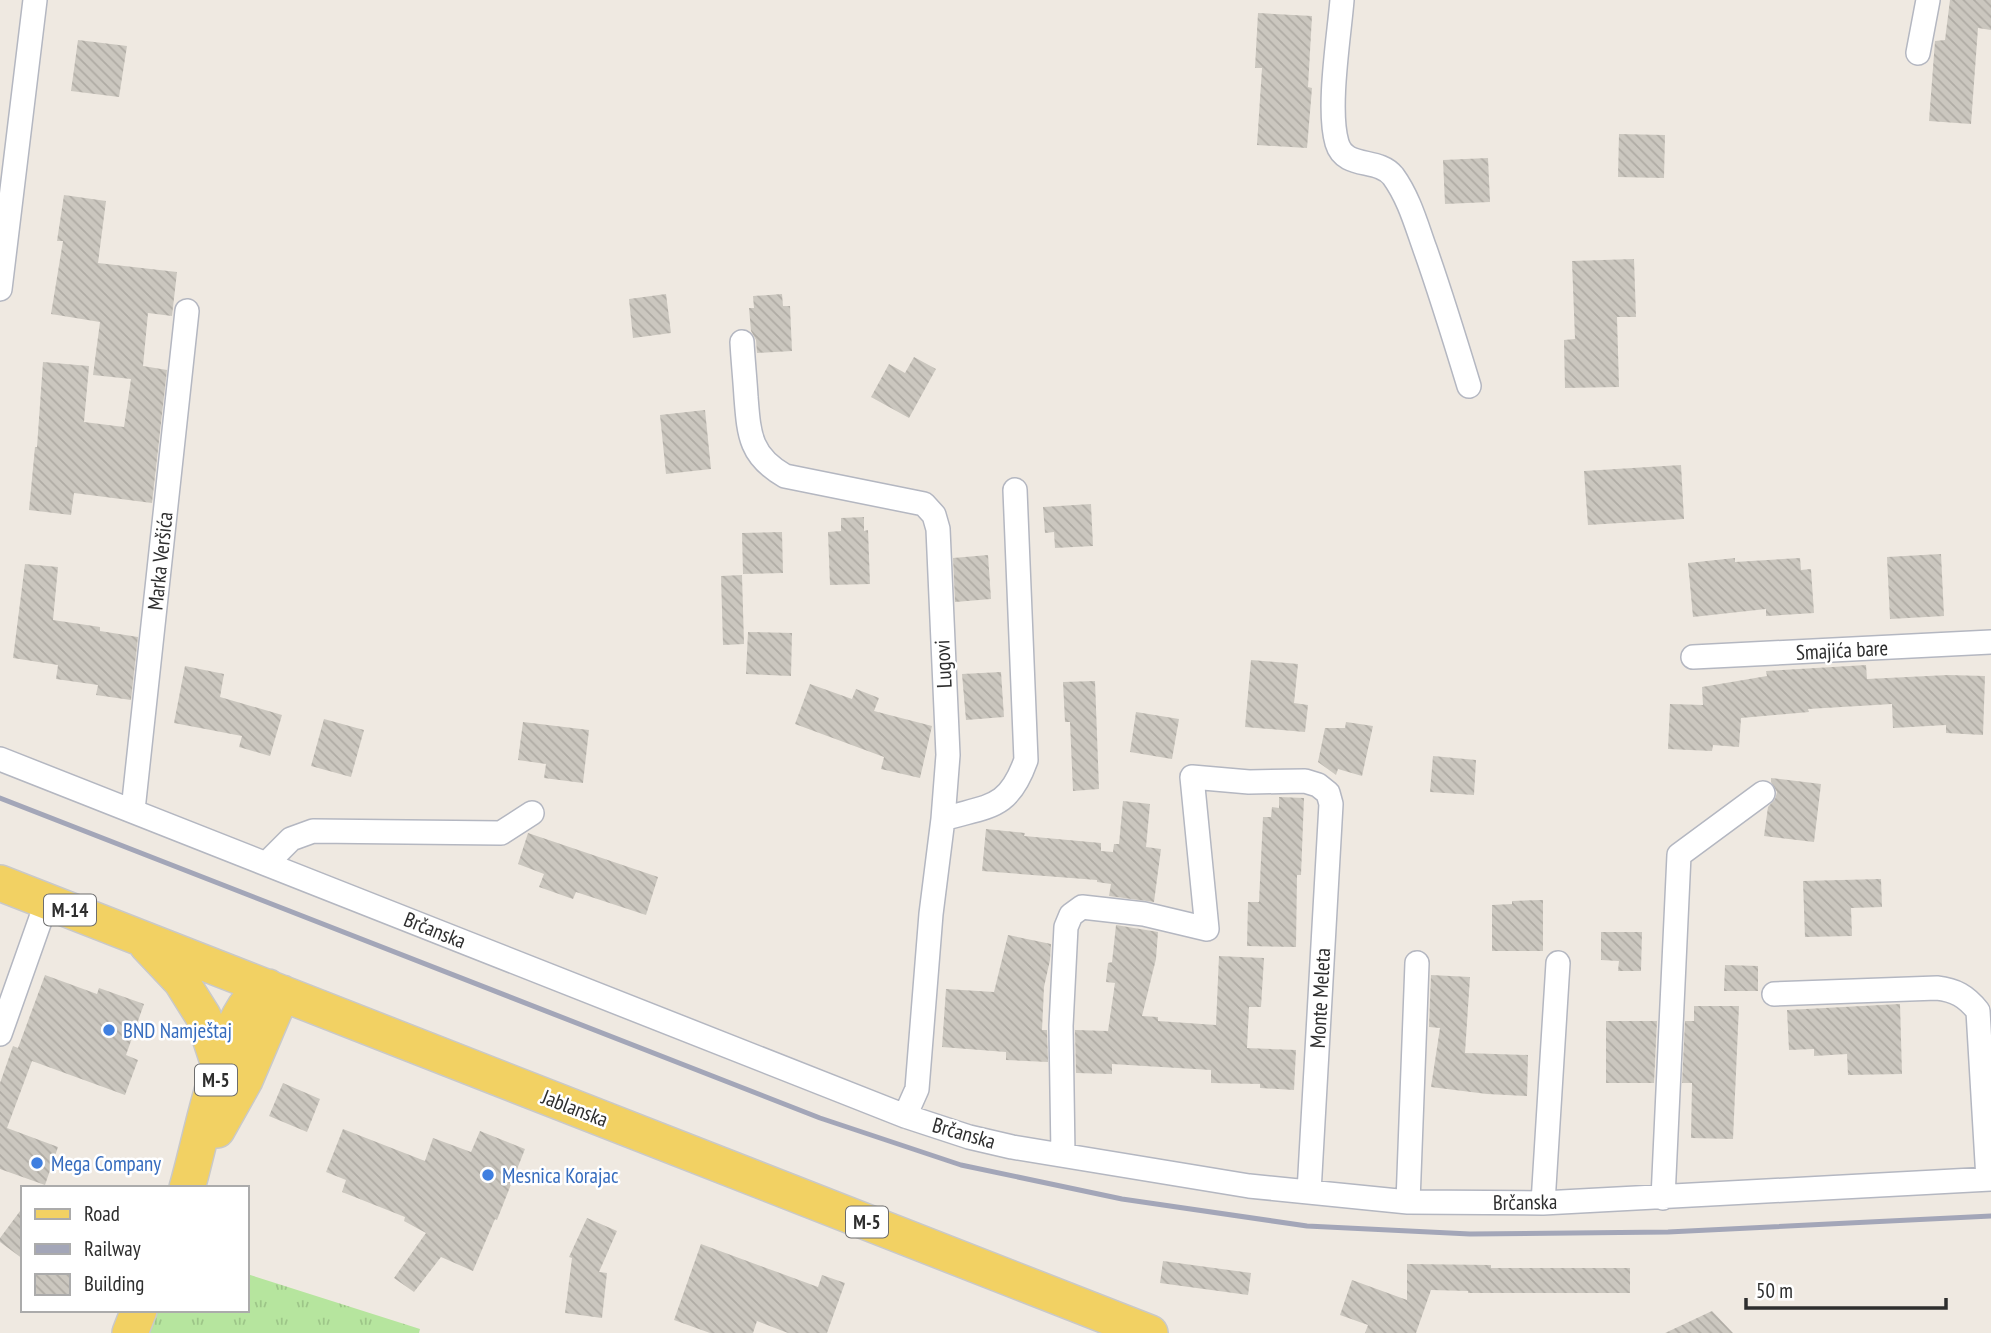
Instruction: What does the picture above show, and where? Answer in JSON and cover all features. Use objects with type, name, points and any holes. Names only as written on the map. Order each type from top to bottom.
[{"type":"main road","name":"Jablanska","points":[[0,883],[1150,1333]]},
{"type":"main road","points":[[140,937],[181,981],[203,1016],[220,1068]]},
{"type":"main road","name":"M-5","points":[[187,1186],[220,1068],[240,1016],[255,995],[275,990]]},
{"type":"main road","name":"M-5","points":[[188,1186],[245,1080],[275,990]]},
{"type":"main road","points":[[130,1333],[138,1312]]},
{"type":"street","points":[[0,289],[35,0]]},
{"type":"street","points":[[1342,0],[1333,107],[1337,144],[1346,157],[1384,168],[1392,174],[1408,199],[1469,386]]},
{"type":"street","points":[[1919,53],[1928,0]]},
{"type":"street","name":"Marka Veršića","points":[[133,810],[187,311]]},
{"type":"street","name":"Lugovi","points":[[742,342],[748,430],[752,444],[772,468],[785,476],[924,504],[934,515],[938,529],[948,755],[916,1088],[905,1116]]},
{"type":"street","points":[[943,819],[1002,802],[1017,784],[1026,760],[1014,490]]},
{"type":"street","name":"Smajića bare","points":[[1693,657],[1991,642]]},
{"type":"street","name":"Brčanska","points":[[0,759],[905,1116],[969,1137],[1249,1186],[1408,1202],[1543,1203],[1989,1179]]},
{"type":"street","name":"Monte Meleta","points":[[1063,1155],[1061,1026],[1066,927],[1071,915],[1082,907],[1144,914],[1206,929],[1192,777],[1249,782],[1305,781],[1318,785],[1328,793],[1331,804],[1309,1192]]},
{"type":"street","points":[[1663,1198],[1679,855],[1763,793]]},
{"type":"street","points":[[267,863],[290,839],[313,831],[501,833],[532,814]]},
{"type":"street","points":[[0,1034],[47,901]]},
{"type":"street","points":[[1408,1202],[1417,963]]},
{"type":"street","points":[[1543,1203],[1558,963]]},
{"type":"street","points":[[1774,994],[1937,988],[1948,989],[1968,999],[1978,1011],[1989,1179]]},
{"type":"green space","points":[[248,1274],[420,1329],[419,1333],[130,1333],[138,1312],[248,1312]]},
{"type":"building","points":[[1950,0],[1991,0],[1991,30],[1978,28],[1971,124],[1929,121],[1935,41],[1945,40]]},
{"type":"building","points":[[1258,13],[1312,16],[1308,87],[1312,88],[1307,148],[1257,145],[1262,68],[1255,68]]},
{"type":"building","points":[[78,40],[127,46],[119,97],[71,91]]},
{"type":"building","points":[[1619,134],[1665,135],[1664,178],[1618,177]]},
{"type":"building","points":[[1488,158],[1490,202],[1445,204],[1443,160]]},
{"type":"building","points":[[64,195],[106,201],[98,263],[177,272],[172,316],[148,313],[143,366],[167,370],[152,503],[74,493],[71,515],[29,510],[43,362],[89,366],[84,422],[124,427],[131,379],[93,375],[100,322],[51,314],[63,241],[57,241]]},
{"type":"building","points":[[1634,259],[1636,317],[1617,317],[1619,387],[1565,388],[1564,340],[1575,339],[1572,261]]},
{"type":"building","points":[[666,294],[671,333],[633,338],[629,299]]},
{"type":"building","points":[[782,294],[783,306],[790,306],[792,351],[757,353],[749,308],[754,308],[753,296]]},
{"type":"building","points":[[914,357],[936,369],[909,418],[871,397],[889,364],[905,373]]},
{"type":"building","points":[[705,410],[711,469],[666,474],[660,415]]},
{"type":"building","points":[[1681,465],[1684,519],[1588,525],[1584,471]]},
{"type":"building","points":[[1091,504],[1093,546],[1055,548],[1054,532],[1045,533],[1043,507]]},
{"type":"building","points":[[864,517],[864,531],[868,530],[870,584],[830,585],[828,532],[841,531],[841,518]]},
{"type":"building","points":[[782,532],[783,573],[743,574],[742,533]]},
{"type":"building","points":[[1941,554],[1944,616],[1890,619],[1887,557]]},
{"type":"building","points":[[988,555],[991,599],[955,602],[953,558]]},
{"type":"building","points":[[1735,558],[1735,562],[1800,558],[1801,570],[1811,569],[1814,613],[1766,616],[1766,609],[1693,617],[1688,563]]},
{"type":"building","points":[[25,564],[58,567],[53,620],[100,627],[100,631],[138,637],[131,700],[96,695],[98,685],[56,679],[58,665],[13,658]]},
{"type":"building","points":[[742,575],[744,644],[723,645],[721,576]]},
{"type":"building","points":[[748,632],[792,633],[791,676],[746,674]]},
{"type":"building","points":[[1251,660],[1298,664],[1294,703],[1308,705],[1305,732],[1245,727]]},
{"type":"building","points":[[1866,665],[1867,679],[1985,676],[1983,735],[1946,733],[1946,725],[1893,728],[1892,704],[1808,709],[1809,712],[1741,718],[1739,747],[1713,745],[1712,751],[1668,749],[1670,704],[1703,705],[1702,687],[1767,676],[1766,671]]},
{"type":"building","points":[[185,666],[224,674],[220,697],[282,715],[270,756],[239,747],[242,736],[174,723]]},
{"type":"building","points":[[1001,672],[1004,717],[966,720],[962,674]]},
{"type":"building","points":[[1095,681],[1099,789],[1073,791],[1070,722],[1065,722],[1063,682]]},
{"type":"building","points":[[810,684],[852,699],[856,689],[879,698],[874,711],[932,726],[920,778],[881,769],[884,757],[795,724]]},
{"type":"building","points":[[1136,712],[1179,719],[1172,759],[1130,752]]},
{"type":"building","points":[[324,719],[364,730],[351,777],[311,766]]},
{"type":"building","points":[[523,722],[589,730],[583,783],[544,778],[546,764],[518,760]]},
{"type":"building","points":[[1346,722],[1373,726],[1362,776],[1338,769],[1336,775],[1318,762],[1325,728],[1345,728]]},
{"type":"building","points":[[1433,756],[1476,760],[1474,795],[1430,792]]},
{"type":"building","points":[[1771,778],[1821,784],[1814,842],[1764,836],[1768,807],[1777,792]]},
{"type":"building","points":[[1279,797],[1304,798],[1301,875],[1297,875],[1296,947],[1247,946],[1248,902],[1259,902],[1263,817],[1271,817],[1272,807],[1279,808]]},
{"type":"building","points":[[1123,801],[1150,804],[1146,847],[1161,849],[1154,902],[1109,896],[1111,884],[1097,880],[982,871],[986,829],[1025,833],[1024,836],[1101,843],[1101,851],[1113,852],[1114,844],[1119,844]]},
{"type":"building","points":[[528,833],[658,877],[646,915],[576,892],[573,899],[539,887],[544,874],[518,864]]},
{"type":"building","points":[[1881,879],[1882,907],[1851,908],[1852,936],[1805,937],[1803,881]]},
{"type":"building","points":[[1543,900],[1543,951],[1492,951],[1492,905]]},
{"type":"building","points":[[1116,925],[1158,932],[1156,959],[1142,1016],[1158,1017],[1158,1021],[1216,1025],[1219,956],[1264,958],[1261,1007],[1249,1007],[1247,1048],[1296,1050],[1294,1090],[1260,1088],[1260,1084],[1211,1083],[1211,1070],[1112,1064],[1112,1074],[1076,1073],[1075,1030],[1108,1031],[1115,983],[1106,982],[1108,963],[1112,962]]},
{"type":"building","points":[[1601,932],[1642,932],[1641,971],[1618,971],[1619,961],[1601,960]]},
{"type":"building","points":[[1008,935],[1051,944],[1044,987],[1042,1030],[1047,1030],[1048,1062],[1006,1060],[1006,1052],[942,1047],[946,989],[994,992]]},
{"type":"building","points":[[1725,965],[1758,966],[1758,991],[1724,991]]},
{"type":"building","points":[[45,975],[97,994],[99,988],[144,1004],[126,1055],[138,1060],[125,1095],[32,1061],[7,1128],[58,1147],[45,1185],[0,1169],[0,1083],[13,1046],[18,1048]]},
{"type":"building","points":[[1431,975],[1470,977],[1465,1053],[1528,1055],[1527,1096],[1431,1087],[1440,1028],[1429,1027]]},
{"type":"building","points":[[1900,1004],[1902,1074],[1848,1075],[1847,1054],[1814,1056],[1814,1049],[1789,1050],[1787,1010]]},
{"type":"building","points":[[1694,1006],[1739,1006],[1733,1139],[1691,1138],[1692,1083],[1682,1083],[1685,1021],[1694,1021]]},
{"type":"building","points":[[1606,1021],[1657,1021],[1654,1083],[1606,1083]]},
{"type":"building","points":[[283,1083],[320,1099],[307,1132],[269,1116]]},
{"type":"building","points":[[343,1129],[425,1161],[433,1138],[471,1152],[480,1131],[525,1149],[473,1271],[441,1257],[414,1292],[394,1278],[426,1233],[404,1221],[405,1217],[342,1192],[346,1180],[326,1172]]},
{"type":"building","points":[[21,1210],[21,1258],[0,1242],[0,1238]]},
{"type":"building","points":[[587,1218],[617,1231],[599,1272],[607,1273],[602,1318],[565,1313],[572,1258],[569,1257]]},
{"type":"building","points":[[701,1244],[818,1287],[822,1275],[845,1283],[827,1333],[788,1333],[757,1321],[753,1333],[710,1333],[674,1320]]},
{"type":"building","points":[[1163,1261],[1251,1273],[1248,1295],[1160,1283]]},
{"type":"building","points":[[1407,1264],[1491,1265],[1491,1268],[1630,1268],[1630,1293],[1468,1293],[1431,1290],[1416,1333],[1365,1333],[1368,1325],[1340,1315],[1352,1280],[1407,1300]]},
{"type":"building","points":[[1712,1311],[1733,1333],[1665,1333]]},
{"type":"railway","points":[[0,798],[820,1118],[961,1165],[1122,1199],[1307,1226],[1470,1234],[1668,1232],[1991,1216]]},
{"type":"place","name":"BND Namještaj","points":[[109,1030]]},
{"type":"place","name":"Mega Company","points":[[37,1163]]},
{"type":"place","name":"Mesnica Korajac","points":[[488,1175]]}]
